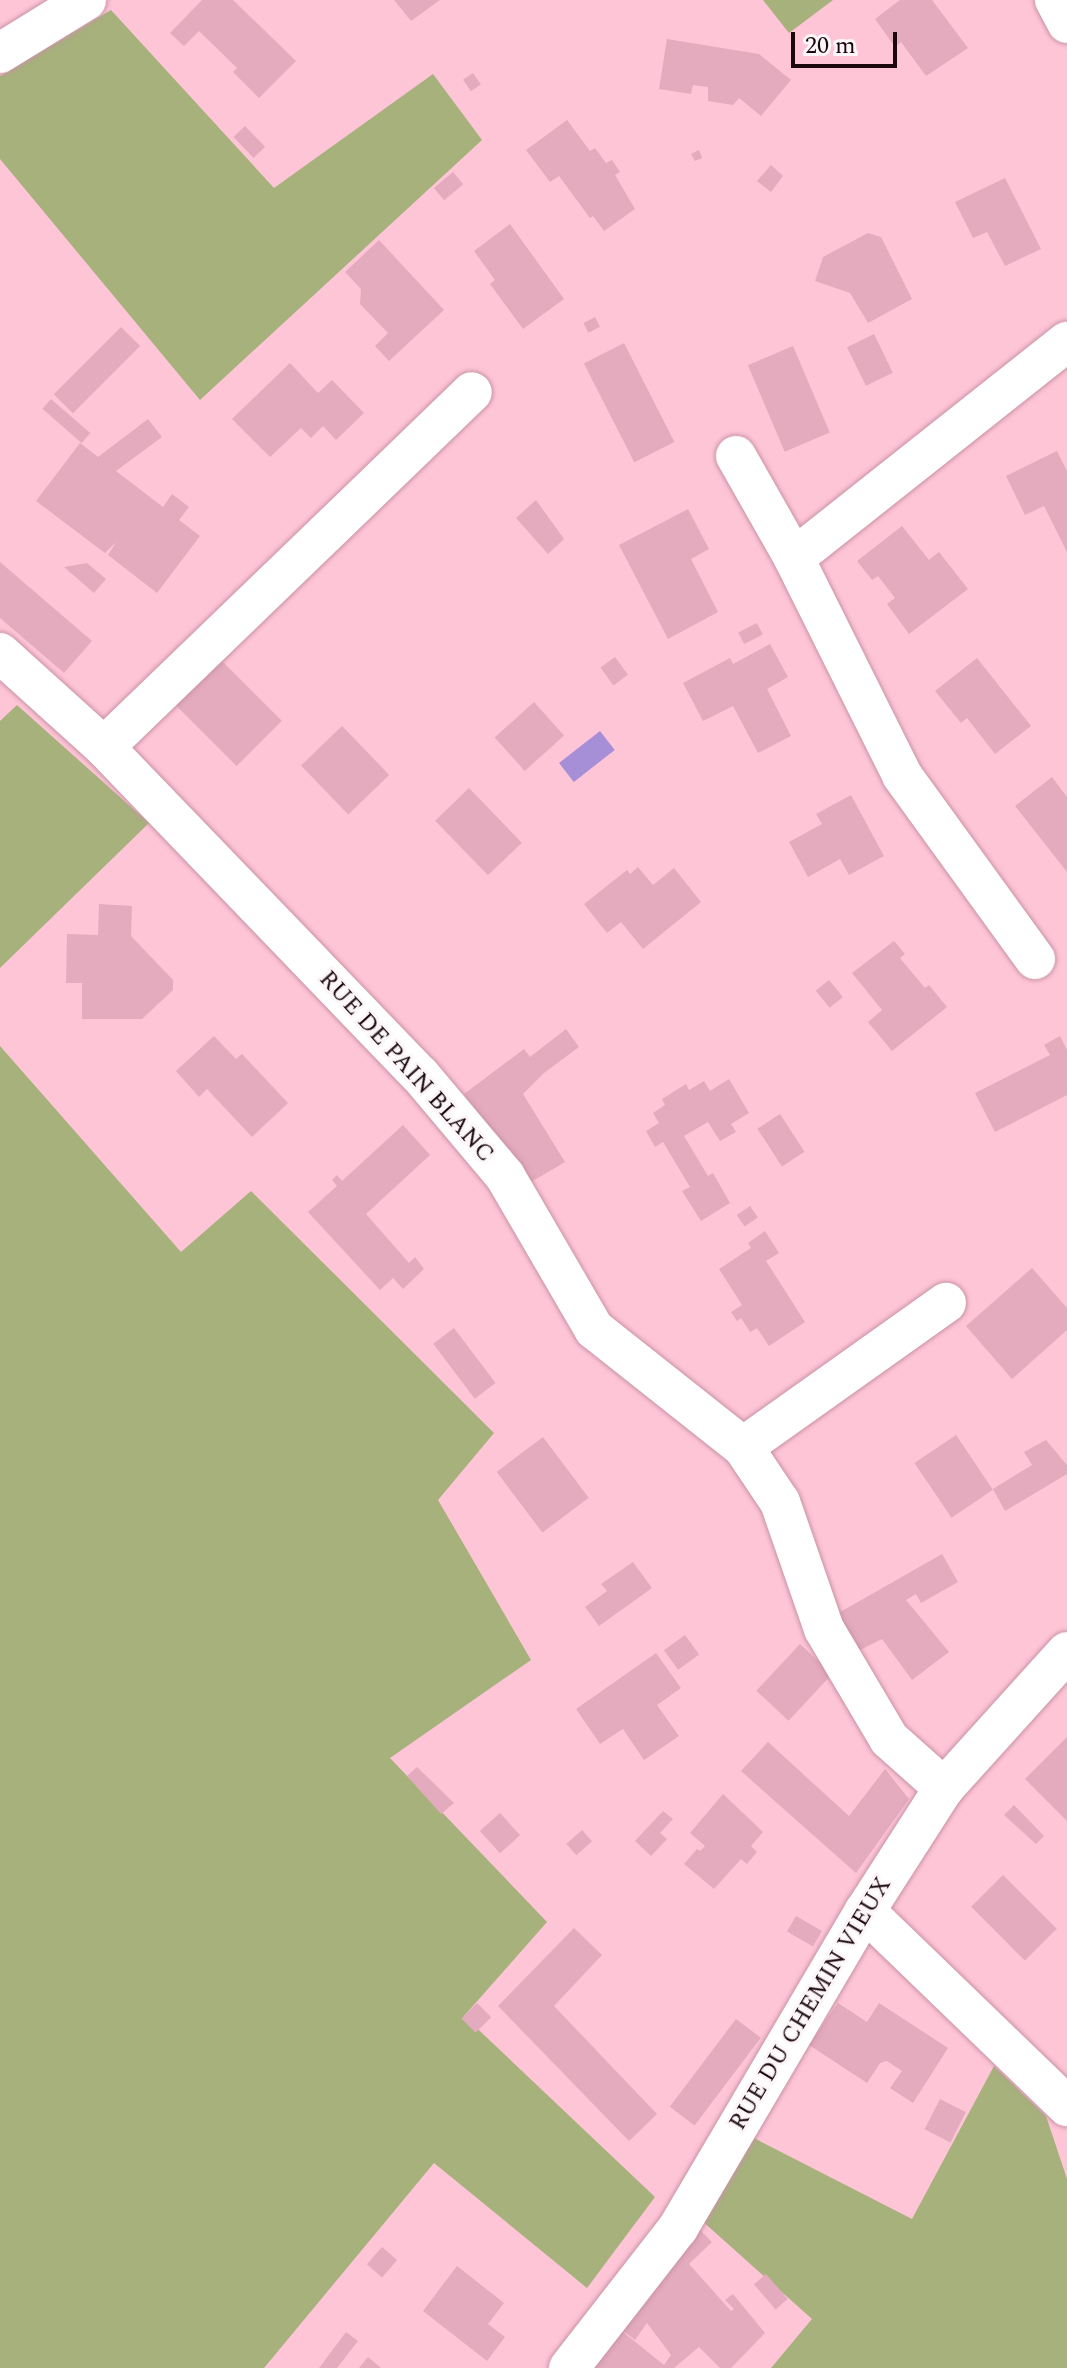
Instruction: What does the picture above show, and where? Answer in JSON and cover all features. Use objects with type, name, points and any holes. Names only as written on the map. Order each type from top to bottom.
[{"type":"street","points":[[1055,0],[1067,23]]},
{"type":"street","points":[[0,53],[62,6]]},
{"type":"street","points":[[794,558],[1067,342]]},
{"type":"street","points":[[104,747],[472,392]]},
{"type":"street","points":[[736,456],[794,558],[902,775],[1035,959]]},
{"type":"street","name":"RUE DE PAIN BLANC","points":[[0,653],[104,747],[420,1075],[505,1176],[594,1329],[743,1447],[780,1502],[831,1641],[889,1739],[944,1788]]},
{"type":"street","points":[[743,1447],[946,1303]]},
{"type":"street","name":"RUE DU CHEMIN VIEUX","points":[[569,2368],[678,2228],[865,1911],[944,1788],[1067,1652]]},
{"type":"street","points":[[865,1911],[1067,2106]]},
{"type":"green space","points":[[763,0],[833,0],[789,33]]},
{"type":"green space","points":[[111,10],[274,188],[433,74],[482,140],[200,400],[0,159],[0,76]]},
{"type":"green space","points":[[17,705],[149,823],[0,968],[0,721]]},
{"type":"green space","points":[[0,1046],[181,1252],[251,1191],[494,1433],[438,1500],[531,1660],[390,1758],[547,1922],[464,2016],[655,2197],[587,2288],[434,2163],[264,2368],[0,2368]]},
{"type":"green space","points":[[994,2066],[1046,2116],[1067,2179],[1067,2368],[771,2368],[812,2319],[700,2219],[752,2137],[912,2219]]},
{"type":"shaded area","points":[[600,731],[615,750],[574,782],[559,763]]},
{"type":"building","points":[[202,0],[233,0],[296,61],[259,98],[233,72],[237,68],[199,31],[184,46],[170,33]]},
{"type":"building","points":[[394,0],[440,0],[411,21]]},
{"type":"building","points":[[900,0],[932,0],[968,48],[926,76],[901,42],[895,47],[875,19]]},
{"type":"building","points":[[667,39],[759,54],[791,80],[761,116],[739,98],[733,105],[708,101],[708,87],[693,85],[691,94],[659,89]]},
{"type":"building","points":[[473,73],[481,85],[471,91],[463,80]]},
{"type":"building","points":[[567,120],[590,151],[595,148],[606,163],[612,160],[620,172],[615,175],[635,209],[604,231],[593,216],[590,218],[559,176],[550,182],[526,150]]},
{"type":"building","points":[[245,126],[265,147],[254,158],[233,137]]},
{"type":"building","points":[[699,150],[702,158],[695,161],[691,154]]},
{"type":"building","points":[[771,165],[783,176],[771,192],[757,181]]},
{"type":"building","points":[[453,172],[463,184],[444,200],[434,188]]},
{"type":"building","points":[[1005,178],[1041,249],[1005,266],[987,232],[973,238],[955,202]]},
{"type":"building","points":[[510,224],[564,299],[523,329],[490,284],[495,280],[474,251]]},
{"type":"building","points":[[868,233],[881,237],[912,299],[868,323],[850,293],[815,281],[823,257]]},
{"type":"building","points":[[379,240],[444,310],[389,361],[375,346],[388,333],[360,304],[361,289],[345,272]]},
{"type":"building","points":[[595,317],[600,327],[588,333],[583,323]]},
{"type":"building","points":[[121,327],[140,346],[73,413],[54,394]]},
{"type":"building","points":[[874,334],[893,373],[866,386],[847,347]]},
{"type":"building","points":[[624,343],[674,442],[634,462],[584,363]]},
{"type":"building","points":[[793,346],[830,433],[785,452],[748,365]]},
{"type":"building","points":[[290,363],[318,393],[332,380],[364,413],[336,440],[323,426],[311,438],[301,428],[270,457],[232,419]]},
{"type":"building","points":[[51,399],[90,433],[82,443],[42,409]]},
{"type":"building","points":[[148,419],[162,437],[116,471],[163,507],[172,494],[189,507],[179,520],[200,536],[157,593],[108,555],[116,542],[105,553],[36,501],[80,443],[98,457]]},
{"type":"building","points":[[1057,451],[1067,471],[1067,552],[1044,506],[1025,515],[1006,476]]},
{"type":"building","points":[[536,500],[564,539],[548,554],[516,518]]},
{"type":"building","points":[[688,509],[709,549],[691,559],[718,612],[668,639],[619,545]]},
{"type":"building","points":[[902,526],[929,560],[939,552],[968,589],[909,634],[887,604],[895,598],[878,576],[872,580],[857,561]]},
{"type":"building","points":[[0,562],[92,641],[64,673],[0,618]]},
{"type":"building","points":[[87,563],[106,579],[94,593],[64,567]]},
{"type":"building","points":[[757,623],[763,635],[744,644],[738,633]]},
{"type":"building","points":[[770,644],[788,677],[767,689],[791,736],[758,753],[733,706],[703,721],[683,683],[730,658],[733,664]]},
{"type":"building","points":[[615,657],[628,675],[613,685],[600,668]]},
{"type":"building","points":[[977,658],[1031,726],[995,754],[967,718],[961,723],[935,691]]},
{"type":"building","points":[[221,660],[282,721],[237,766],[176,705]]},
{"type":"building","points":[[534,702],[564,735],[525,771],[495,737]]},
{"type":"building","points":[[342,726],[389,775],[348,815],[301,766]]},
{"type":"building","points":[[1052,777],[1067,797],[1067,872],[1015,806]]},
{"type":"building","points":[[469,788],[522,843],[488,875],[435,821]]},
{"type":"building","points":[[851,795],[884,856],[849,875],[840,859],[808,877],[789,842],[822,824],[816,814]]},
{"type":"building","points":[[638,867],[653,885],[674,868],[701,902],[643,949],[621,922],[607,933],[584,904],[627,870],[630,874]]},
{"type":"building","points":[[99,904],[132,906],[131,936],[173,980],[173,990],[142,1019],[82,1019],[82,983],[66,983],[67,934],[98,935]]},
{"type":"building","points":[[894,941],[905,954],[900,958],[925,988],[929,985],[947,1007],[892,1051],[868,1022],[882,1010],[852,973]]},
{"type":"building","points":[[829,980],[843,997],[830,1008],[816,991]]},
{"type":"building","points":[[566,1029],[579,1047],[544,1073],[523,1094],[565,1162],[526,1185],[500,1142],[464,1094],[524,1049],[530,1057]]},
{"type":"building","points":[[214,1036],[236,1059],[242,1054],[288,1103],[252,1137],[207,1089],[199,1097],[176,1071]]},
{"type":"building","points":[[1060,1036],[1067,1050],[1067,1095],[995,1132],[975,1093],[1050,1055],[1044,1045]]},
{"type":"building","points":[[729,1079],[749,1113],[731,1124],[736,1132],[720,1141],[708,1122],[684,1136],[708,1176],[713,1173],[730,1203],[701,1221],[682,1191],[690,1187],[663,1142],[655,1147],[646,1131],[659,1123],[653,1113],[665,1105],[662,1099],[686,1084],[689,1090],[704,1081],[710,1091]]},
{"type":"building","points":[[780,1114],[805,1152],[782,1166],[757,1129]]},
{"type":"building","points":[[403,1125],[430,1155],[366,1214],[409,1263],[415,1257],[424,1269],[403,1289],[393,1278],[380,1290],[308,1212],[337,1186],[332,1180],[337,1175],[342,1181]]},
{"type":"building","points":[[750,1206],[758,1218],[745,1227],[737,1215]]},
{"type":"building","points":[[765,1231],[779,1253],[766,1261],[805,1322],[769,1346],[757,1328],[750,1332],[741,1318],[737,1321],[731,1312],[742,1305],[719,1269],[751,1248],[748,1243]]},
{"type":"building","points":[[1032,1268],[1067,1308],[1067,1330],[1012,1379],[966,1326]]},
{"type":"building","points":[[454,1328],[496,1383],[475,1399],[433,1344]]},
{"type":"building","points":[[956,1435],[993,1490],[951,1518],[915,1463]]},
{"type":"building","points":[[543,1437],[589,1498],[542,1533],[497,1472]]},
{"type":"building","points":[[1046,1440],[1067,1465],[1067,1474],[1005,1511],[993,1489],[1032,1465],[1024,1452]]},
{"type":"building","points":[[942,1554],[958,1582],[921,1603],[916,1594],[906,1600],[949,1652],[912,1680],[882,1639],[856,1652],[835,1615]]},
{"type":"building","points":[[633,1562],[652,1588],[599,1626],[585,1607],[607,1591],[601,1584]]},
{"type":"building","points":[[685,1635],[699,1654],[678,1670],[664,1650]]},
{"type":"building","points":[[800,1644],[832,1674],[789,1721],[756,1691]]},
{"type":"building","points":[[656,1653],[681,1688],[657,1705],[679,1736],[644,1760],[623,1729],[600,1744],[576,1709]]},
{"type":"building","points":[[1067,1737],[1067,1821],[1025,1779]]},
{"type":"building","points":[[768,1742],[849,1816],[885,1769],[909,1799],[856,1873],[741,1771]]},
{"type":"building","points":[[417,1767],[454,1803],[441,1814],[407,1776]]},
{"type":"building","points":[[723,1794],[763,1832],[751,1846],[757,1852],[747,1864],[741,1859],[714,1889],[684,1864],[697,1849],[700,1851],[705,1846],[690,1833]]},
{"type":"building","points":[[1014,1805],[1044,1836],[1036,1844],[1004,1815]]},
{"type":"building","points":[[663,1811],[673,1819],[660,1833],[667,1839],[651,1856],[635,1841]]},
{"type":"building","points":[[500,1813],[520,1835],[500,1853],[480,1831]]},
{"type":"building","points":[[582,1830],[592,1841],[576,1855],[566,1844]]},
{"type":"building","points":[[1003,1875],[1057,1929],[1025,1961],[971,1907]]},
{"type":"building","points":[[796,1916],[822,1931],[813,1947],[787,1932]]},
{"type":"building","points":[[574,1928],[602,1955],[554,2006],[657,2114],[629,2141],[498,2006]]},
{"type":"building","points":[[477,2003],[491,2017],[476,2033],[461,2019]]},
{"type":"building","points":[[838,2003],[867,2022],[879,2003],[948,2048],[913,2103],[890,2088],[902,2071],[887,2061],[880,2063],[867,2083],[809,2045]]},
{"type":"building","points":[[736,2019],[761,2038],[695,2126],[670,2107]]},
{"type":"building","points":[[940,2099],[966,2112],[950,2142],[925,2129]]},
{"type":"building","points":[[697,2227],[712,2242],[689,2264],[731,2311],[734,2309],[725,2300],[733,2294],[765,2333],[731,2368],[720,2368],[699,2347],[674,2368],[589,2368],[618,2328],[664,2365],[671,2355],[647,2323],[635,2340],[618,2327]]},
{"type":"building","points":[[382,2247],[397,2260],[382,2277],[367,2264]]},
{"type":"building","points":[[457,2266],[504,2303],[488,2324],[505,2337],[487,2361],[423,2311]]},
{"type":"building","points":[[766,2274],[788,2299],[776,2309],[754,2284]]},
{"type":"building","points":[[346,2332],[358,2341],[337,2368],[319,2368]]},
{"type":"building","points":[[368,2357],[381,2368],[359,2368]]}]
